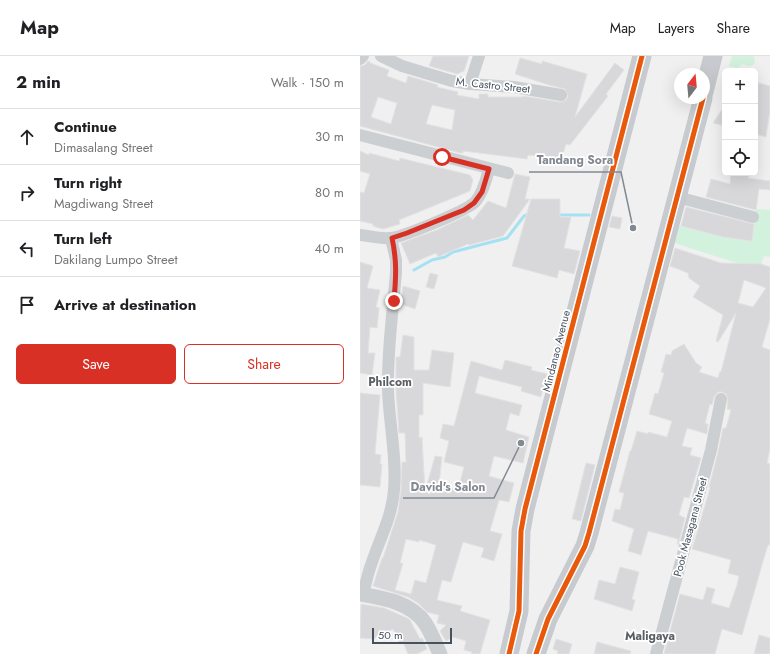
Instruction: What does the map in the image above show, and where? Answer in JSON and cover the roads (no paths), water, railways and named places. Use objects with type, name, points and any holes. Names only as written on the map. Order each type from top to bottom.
[{"type":"main road","name":"Mindanao Avenue","points":[[508,654],[519,611],[521,531],[525,510],[642,56]]},
{"type":"main road","points":[[710,68],[713,56]]},
{"type":"main road","points":[[536,654],[548,619],[585,546],[701,104]]},
{"type":"street","points":[[360,59],[363,56]]},
{"type":"street","name":"M. Castro Street","points":[[381,56],[402,66],[452,81],[470,84],[514,87],[561,95]]},
{"type":"street","points":[[470,84],[479,56]]},
{"type":"street","points":[[360,135],[508,174]]},
{"type":"street","points":[[360,235],[375,238],[392,238],[464,210],[474,203],[482,192],[489,169]]},
{"type":"street","points":[[677,196],[754,217]]},
{"type":"street","points":[[392,238],[396,260],[396,272],[388,368],[388,390],[394,470],[394,491],[382,536],[370,567],[362,594],[401,604],[414,611],[424,621],[440,654]]},
{"type":"street","name":"Pook Masagana Street","points":[[656,654],[711,450],[721,399]]},
{"type":"waterway","points":[[414,270],[432,260],[445,257],[453,252],[507,238],[524,216],[529,214]]},
{"type":"waterway","points":[[556,215],[589,215]]},
{"type":"place","name":"Tandang Sora","points":[[633,228]]},
{"type":"place","name":"David's Salon","points":[[521,443]]},
{"type":"district","name":"Philcom","points":[[390,382]]},
{"type":"district","name":"Maligaya","points":[[650,636]]}]
